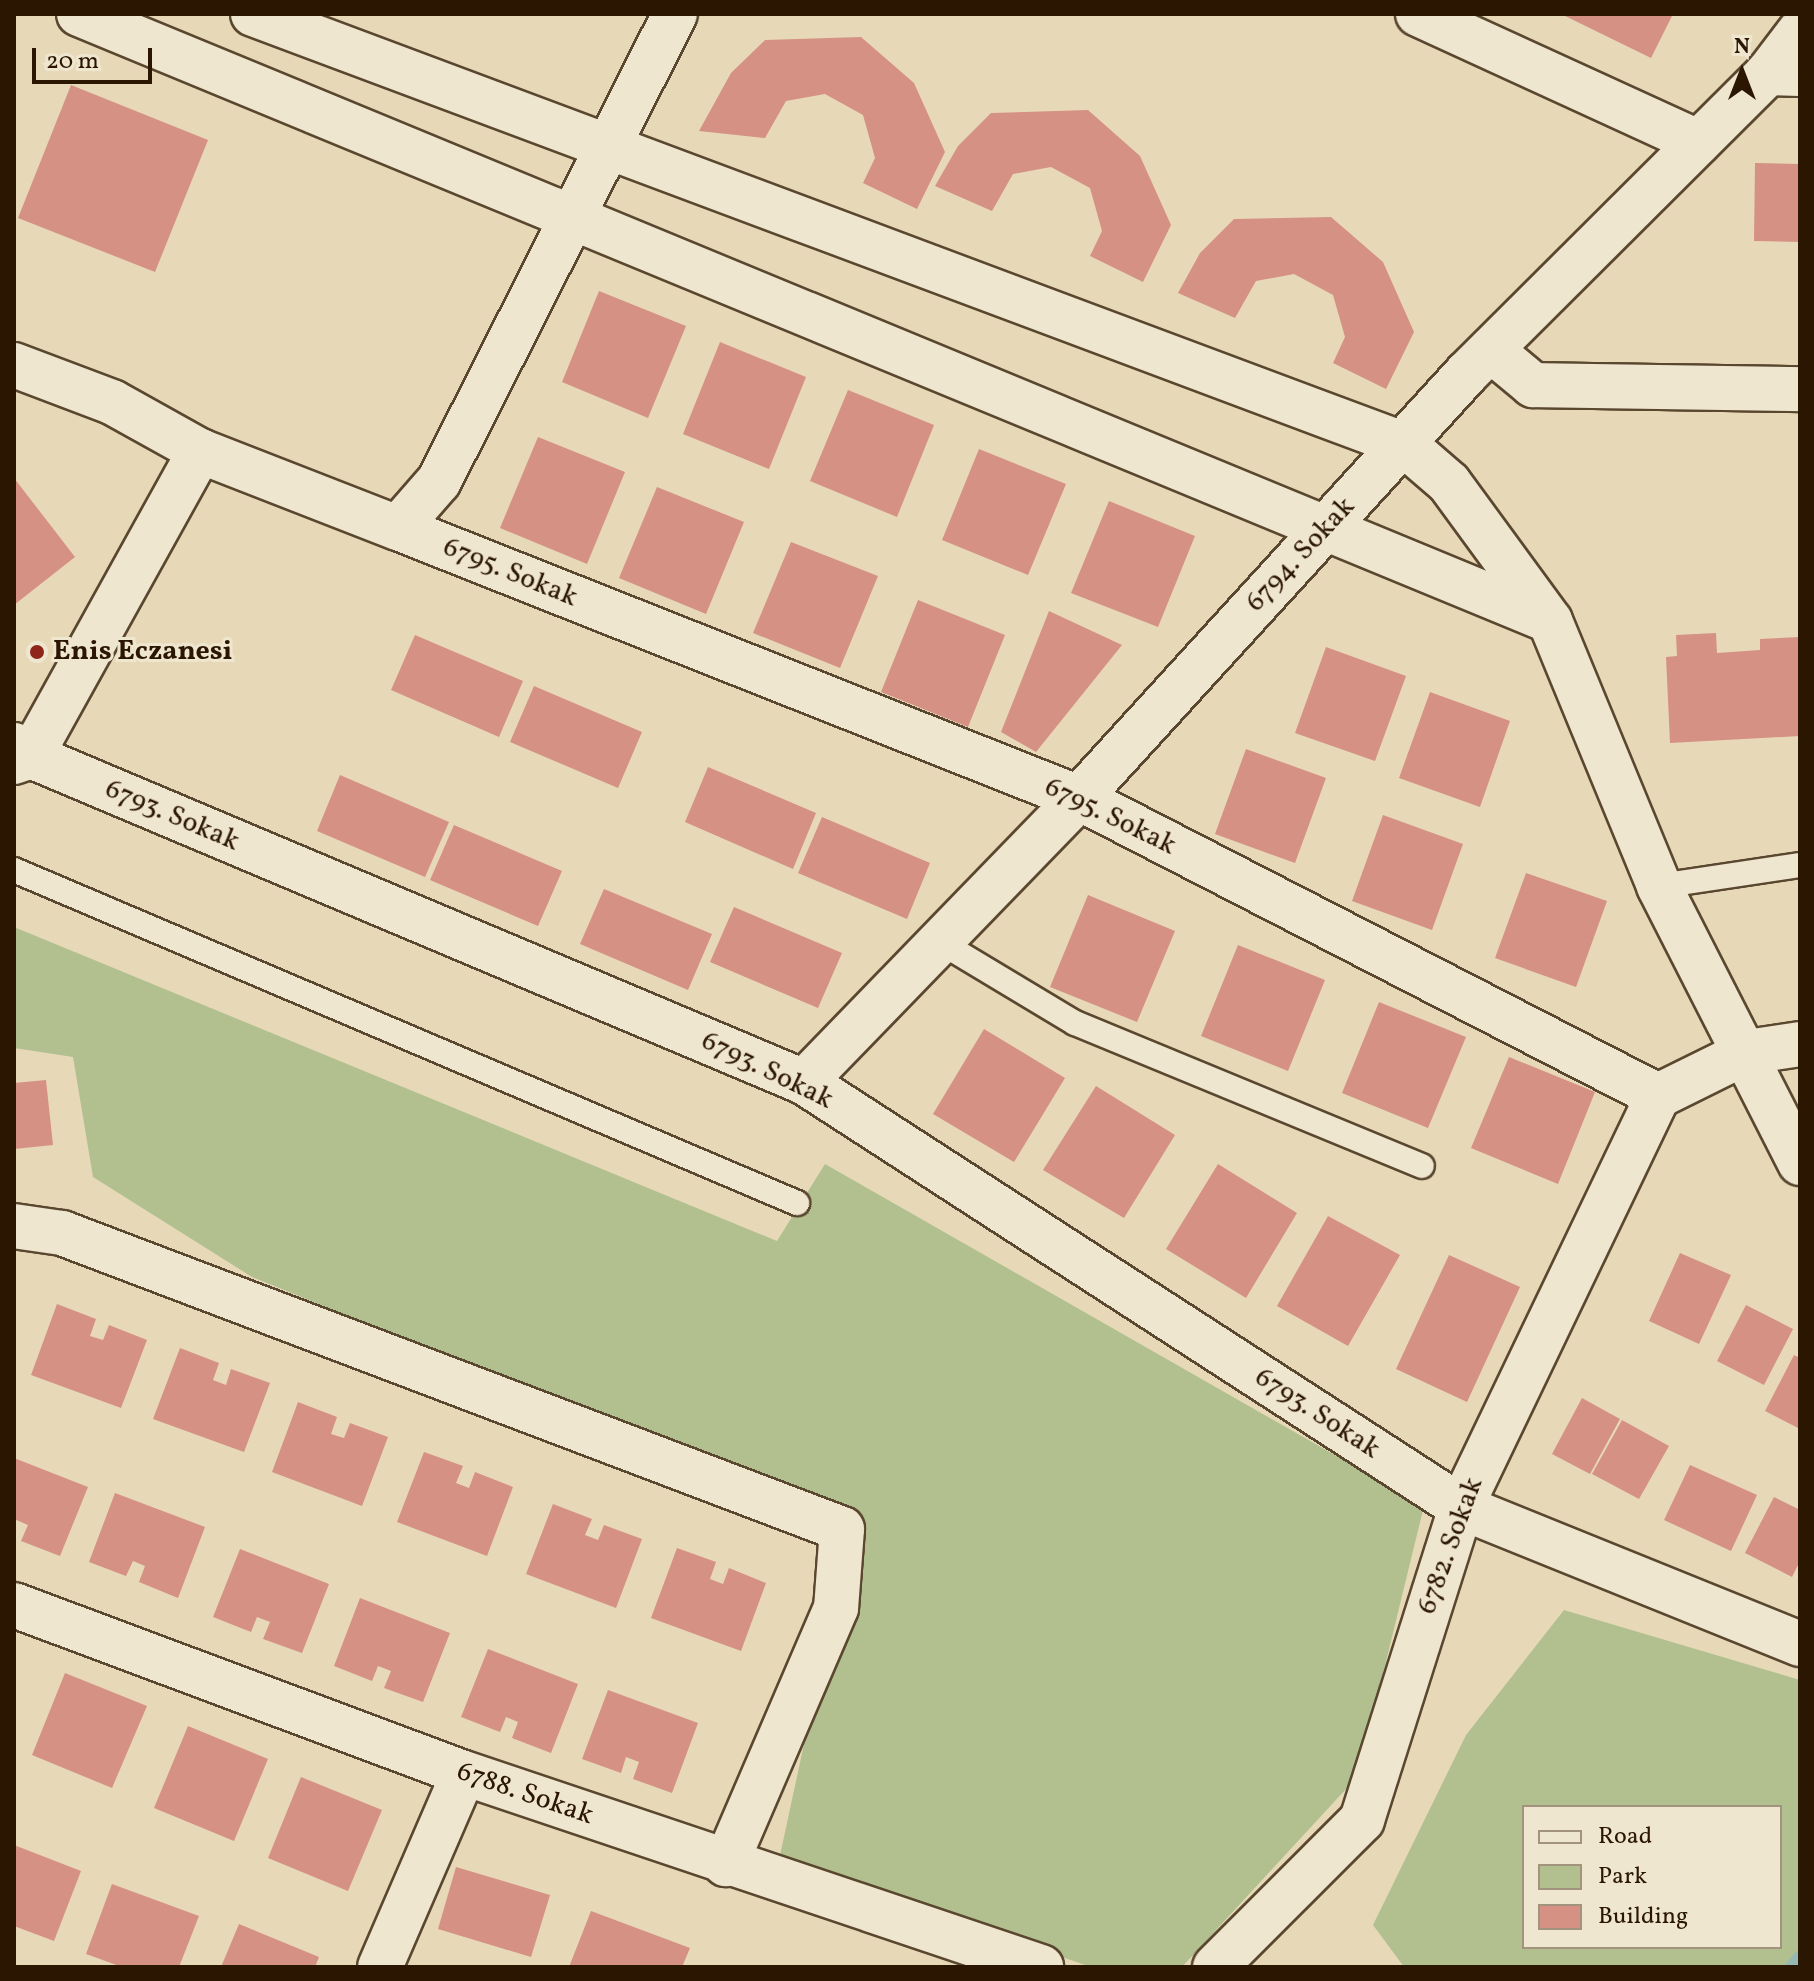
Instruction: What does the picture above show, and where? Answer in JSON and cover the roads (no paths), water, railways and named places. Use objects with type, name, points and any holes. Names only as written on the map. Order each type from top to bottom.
[{"type":"street","points":[[79,14],[569,212],[1550,621]]},
{"type":"street","points":[[253,14],[604,148],[1405,445],[1449,483],[1550,621],[1659,886],[1747,1052],[1800,1163]]},
{"type":"street","points":[[398,528],[439,481],[569,212],[675,14]]},
{"type":"street","points":[[1418,14],[1698,142]]},
{"type":"street","name":"6794. Sokak","points":[[804,1082],[1079,798],[1491,350],[1698,142],[1784,73],[1800,31]]},
{"type":"street","points":[[1491,350],[1533,385],[1800,389]]},
{"type":"street","name":"6795. Sokak","points":[[14,365],[112,402],[200,451],[1079,798],[1658,1096]]},
{"type":"street","points":[[20,755],[200,451]]},
{"type":"street","name":"6793. Sokak","points":[[20,755],[804,1082],[1461,1507],[1800,1644]]},
{"type":"street","points":[[1658,1096],[1747,1052],[1800,1044]]},
{"type":"street","name":"6782. Sokak","points":[[1215,1967],[1362,1820],[1461,1507],[1658,1096]]},
{"type":"street","points":[[14,1226],[62,1233],[842,1529],[836,1608],[726,1864]]},
{"type":"street","name":"6788. Sokak","points":[[14,1605],[464,1773],[726,1864],[1041,1967]]},
{"type":"street","points":[[380,1967],[464,1773]]},
{"type":"lane","points":[[1659,886],[1800,865]]},
{"type":"lane","points":[[14,870],[797,1203]]},
{"type":"lane","points":[[940,942],[1075,1023],[1422,1166]]},
{"type":"waterway","points":[[1791,1967],[1800,1956]]},
{"type":"place","name":"Enis Eczanesi","points":[[37,652]]}]
